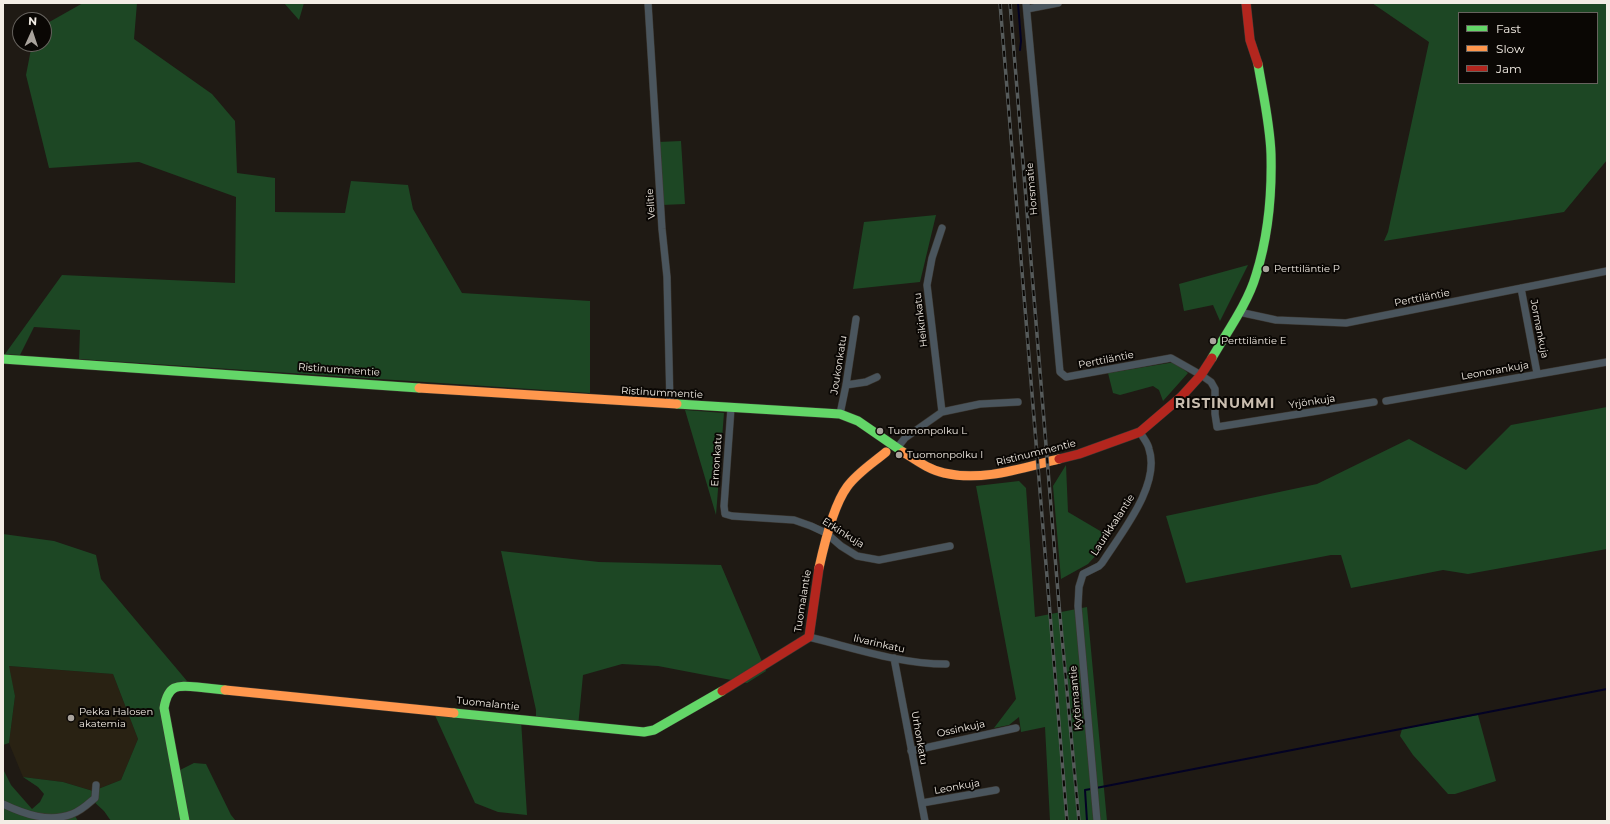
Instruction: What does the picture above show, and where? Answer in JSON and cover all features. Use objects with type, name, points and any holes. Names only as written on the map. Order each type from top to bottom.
[{"type":"street","name":"Velitie","points":[[648,3],[666,277],[670,404]]},
{"type":"street","points":[[1026,6],[1058,3]]},
{"type":"street","name":"Ristinummentie","points":[[3,359],[840,414],[858,422],[924,465],[943,473],[969,477],[991,476],[1079,454],[1140,432],[1181,397],[1201,375],[1239,312],[1256,276],[1264,245],[1271,190],[1271,154],[1266,108],[1258,64],[1250,40],[1246,3]]},
{"type":"street","name":"Horsmatie","points":[[1026,6],[1060,372]]},
{"type":"street","name":"Heikinkatu","points":[[942,228],[932,258],[927,285],[942,412]]},
{"type":"street","name":"Perttiläntie","points":[[1239,312],[1276,320],[1346,324],[1607,271]]},
{"type":"street","name":"Jormankuja","points":[[1521,288],[1537,374]]},
{"type":"street","name":"Joukonkatu","points":[[840,414],[856,319]]},
{"type":"street","name":"Perttiläntie","points":[[1060,372],[1066,378],[1172,358],[1201,375]]},
{"type":"street","name":"Leonorankuja","points":[[1386,400],[1607,362]]},
{"type":"street","name":"Yrjönkuja","points":[[1201,375],[1211,382],[1216,389],[1216,427],[1374,402]]},
{"type":"street","points":[[846,385],[866,382],[876,377]]},
{"type":"street","points":[[897,448],[905,438],[942,412],[980,404],[1018,402]]},
{"type":"street","name":"Ernonkatu","points":[[725,514],[724,506],[731,408]]},
{"type":"street","name":"Laurikkalantie","points":[[1083,574],[1098,566],[1102,562],[1145,495],[1151,474],[1151,461],[1149,448],[1140,432]]},
{"type":"street","name":"Tuomalantie","points":[[185,821],[164,708],[166,696],[169,690],[180,684],[644,732],[654,730],[809,638],[817,580],[826,534],[847,488],[886,452]]},
{"type":"street","name":"Erkinkuja","points":[[725,514],[732,516],[794,520],[811,526],[826,534],[857,556],[879,560],[950,546]]},
{"type":"street","name":"Kytömaantie","points":[[1083,574],[1079,587],[1078,606],[1097,821]]},
{"type":"street","name":"Iivarinkatu","points":[[809,638],[894,658],[930,664],[946,664]]},
{"type":"street","name":"Urhonkatu","points":[[894,658],[925,821]]},
{"type":"street","name":"Ossinkuja","points":[[911,750],[1016,728]]},
{"type":"street","points":[[3,804],[20,812],[40,817],[57,817],[72,814],[83,808],[95,798],[96,785]]},
{"type":"street","name":"Leonkuja","points":[[922,803],[996,790]]},
{"type":"shaded area","name":"Pekka Halosen akatemia","points":[[8,666],[113,674],[138,739],[121,780],[93,791],[63,782],[23,777],[9,743],[15,696]]},
{"type":"green space","points":[[83,3],[137,3],[134,39],[212,94],[235,121],[237,173],[275,178],[275,212],[345,213],[351,181],[408,185],[413,209],[462,293],[590,301],[590,393],[79,359],[80,330],[34,327],[20,355],[5,354],[62,275],[235,283],[236,197],[139,162],[49,168],[26,75],[30,52],[52,52],[52,20]]},
{"type":"green space","points":[[284,3],[304,3],[299,20]]},
{"type":"green space","points":[[1372,3],[1607,3],[1607,160],[1564,212],[1384,241],[1388,232],[1429,42]]},
{"type":"green space","points":[[681,141],[685,204],[662,205],[658,142]]},
{"type":"green space","points":[[936,215],[920,282],[853,289],[864,222]]},
{"type":"green space","points":[[1248,265],[1220,321],[1213,305],[1184,311],[1179,284]]},
{"type":"green space","points":[[1175,362],[1188,373],[1163,401],[1159,390],[1153,386],[1120,395],[1113,393],[1108,373]]},
{"type":"green space","points":[[1607,407],[1607,549],[1468,574],[1443,570],[1351,588],[1341,555],[1331,555],[1186,583],[1166,516],[1317,484],[1409,439],[1466,470],[1511,425]]},
{"type":"green space","points":[[685,410],[724,413],[716,515]]},
{"type":"green space","points":[[1066,465],[1068,512],[1107,535],[1101,550],[1088,564],[1061,579],[1053,486]]},
{"type":"green space","points":[[1019,481],[1026,488],[1035,617],[1087,607],[1107,821],[1050,821],[1045,727],[1021,732],[1019,717],[1009,725],[994,728],[1016,699],[976,486]]},
{"type":"green space","points":[[3,534],[54,541],[96,555],[101,579],[187,681],[172,692],[166,707],[180,770],[194,763],[206,764],[231,815],[236,821],[111,821],[104,811],[91,799],[72,811],[78,821],[3,821],[3,769],[11,785],[32,809],[40,802],[44,794],[38,787],[23,777],[63,782],[93,791],[121,780],[138,739],[113,674],[9,666],[15,696],[9,743],[3,745]]},
{"type":"green space","points":[[501,551],[599,562],[721,565],[766,671],[747,683],[658,666],[622,664],[583,675],[578,727],[536,722],[536,710]]},
{"type":"green space","points":[[433,711],[521,720],[527,815],[498,812],[475,803]]},
{"type":"green space","points":[[1478,715],[1496,781],[1455,794],[1448,794],[1413,755],[1400,736],[1402,729]]},
{"type":"waterway","points":[[1018,3],[1021,41],[1020,50]]},
{"type":"waterway","points":[[1096,788],[1607,689]]},
{"type":"waterway","points":[[1087,821],[1085,790],[1091,789]]},
{"type":"railway","points":[[1000,3],[1067,821]]},
{"type":"railway","points":[[1010,3],[1059,605],[1079,821]]},
{"type":"traffic: fast","points":[[1212,358],[1243,307],[1256,275],[1264,246],[1270,200],[1271,154],[1268,120],[1258,64]]},
{"type":"traffic: fast","points":[[3,359],[419,388]]},
{"type":"traffic: fast","points":[[677,404],[840,414],[858,421],[903,452]]},
{"type":"traffic: fast","points":[[185,821],[164,708],[166,700],[171,691],[178,687],[190,686],[225,690]]},
{"type":"traffic: fast","points":[[454,713],[644,732],[654,730],[722,691]]},
{"type":"traffic: slow","points":[[419,388],[677,404]]},
{"type":"traffic: slow","points":[[819,568],[833,515],[842,495],[855,477],[886,452]]},
{"type":"traffic: slow","points":[[903,452],[933,470],[944,473],[973,476],[1002,473],[1059,459]]},
{"type":"traffic: slow","points":[[225,690],[454,713]]},
{"type":"traffic: jam","points":[[1246,3],[1250,40],[1258,64]]},
{"type":"traffic: jam","points":[[1059,459],[1079,454],[1140,432],[1181,397],[1201,375],[1212,358]]},
{"type":"traffic: jam","points":[[722,691],[809,637],[819,568]]},
{"type":"place","name":"Perttiläntie P","points":[[1266,269]]},
{"type":"place","name":"Perttiläntie E","points":[[1213,341]]},
{"type":"place","name":"Tuomonpolku L","points":[[880,431]]},
{"type":"place","name":"Tuomonpolku I","points":[[899,455]]},
{"type":"place","name":"Pekka Halosen akatemia","points":[[71,718]]},
{"type":"district","name":"RISTINUMMI","points":[[1225,404]]}]
